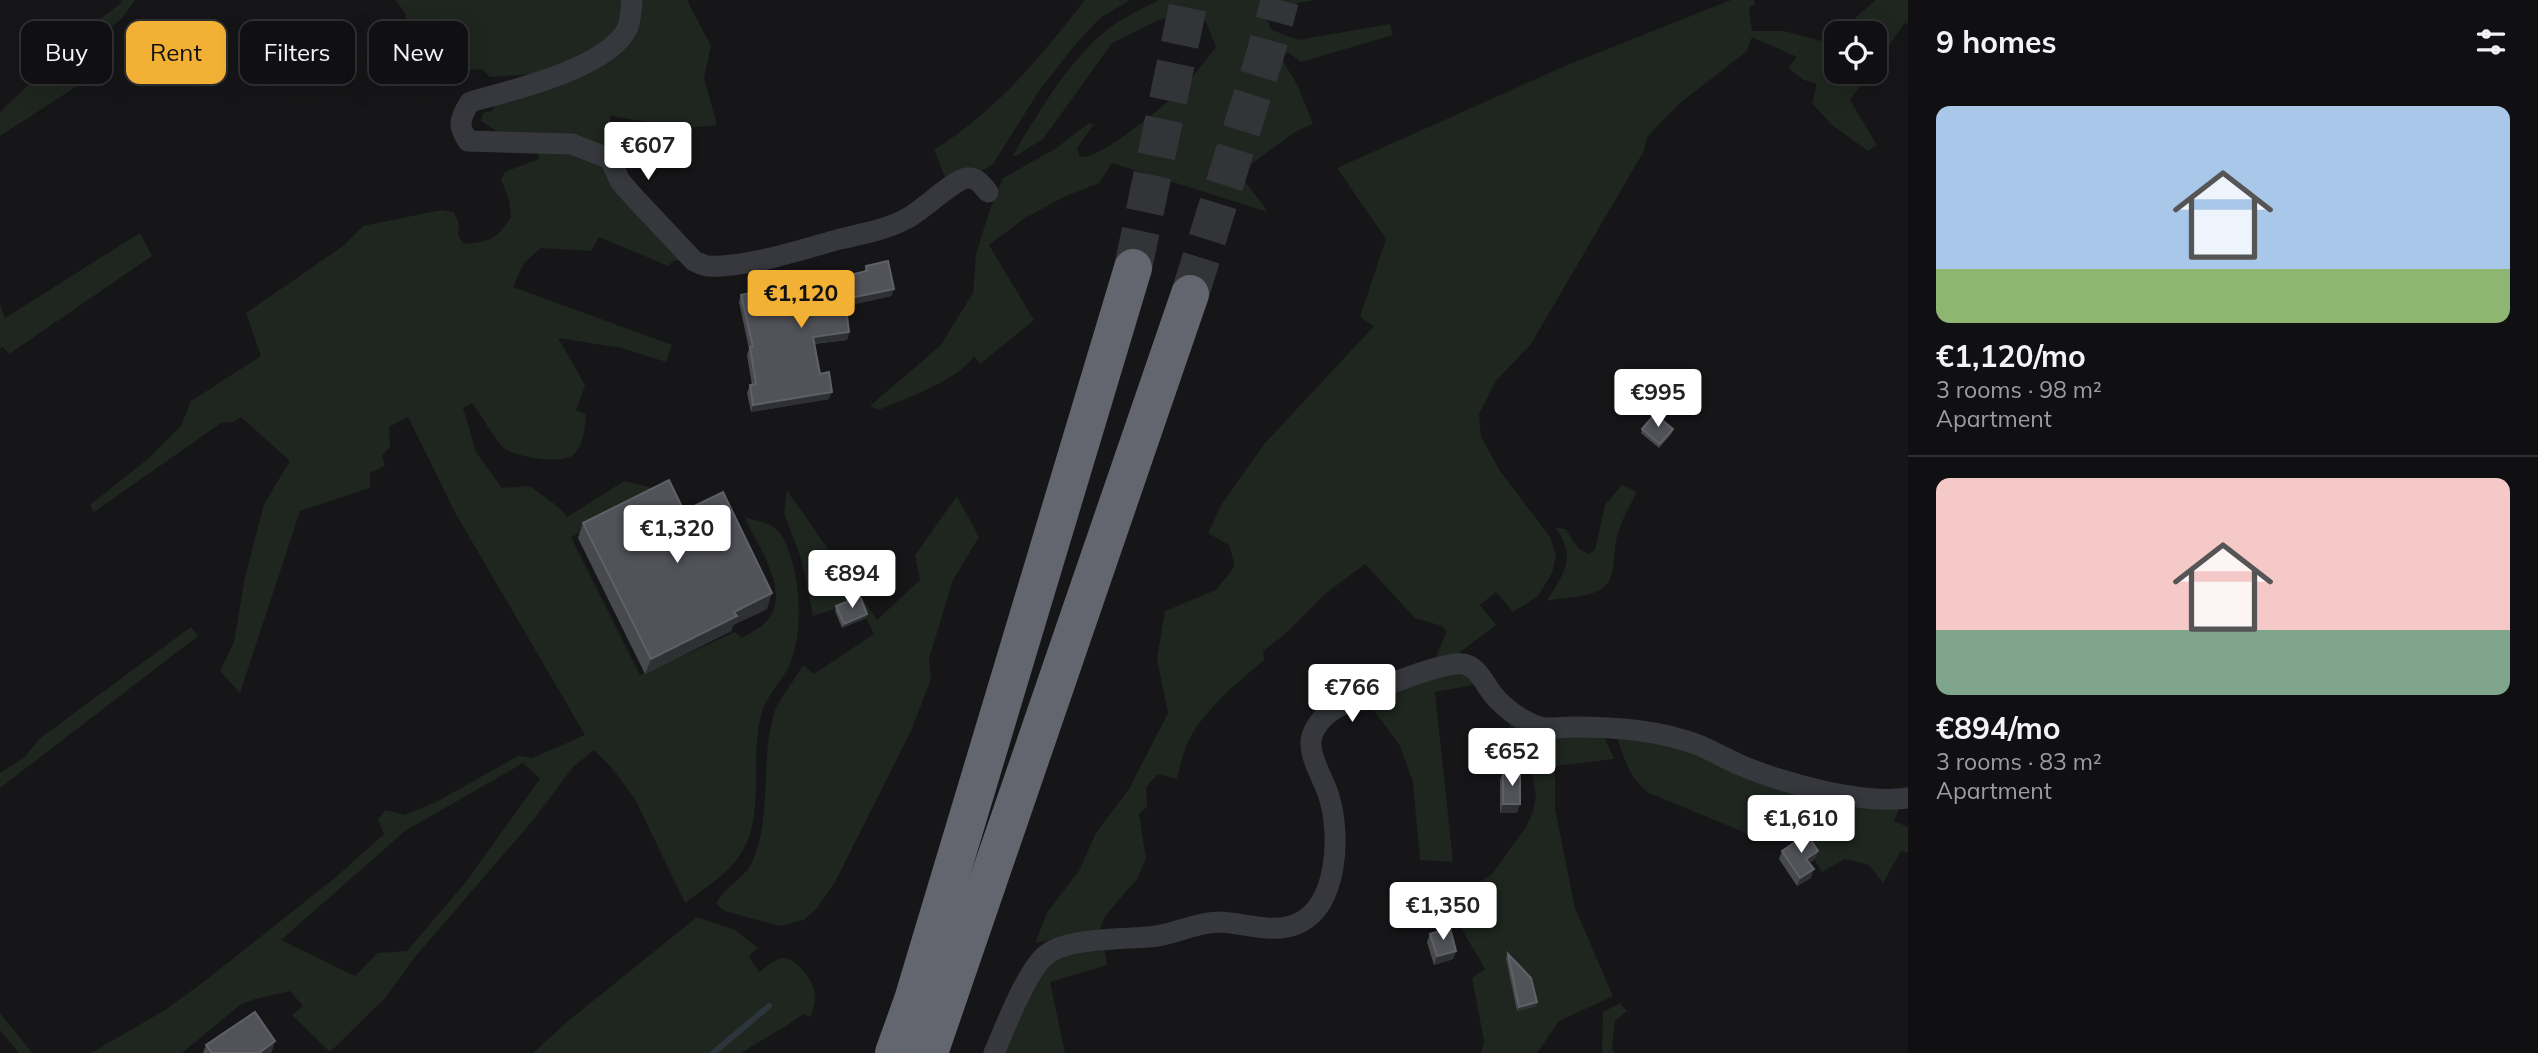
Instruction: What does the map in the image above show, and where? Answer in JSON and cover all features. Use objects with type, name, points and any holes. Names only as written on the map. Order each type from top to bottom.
[{"type":"highway","points":[[894,1053],[913,1000],[1133,268]]},
{"type":"highway","points":[[929,1053],[1190,294]]},
{"type":"street","points":[[632,0],[627,27],[612,47],[561,76],[470,102],[462,115],[461,131],[468,141],[572,144],[610,159],[620,181],[633,197],[694,261],[708,266],[768,257],[878,230],[905,220],[957,181],[970,177],[980,181],[988,192]]},
{"type":"street","points":[[994,1053],[1035,965],[1048,953],[1110,938],[1160,935],[1180,931],[1194,924],[1233,923],[1282,928],[1300,923],[1318,906],[1328,886],[1337,851],[1330,798],[1318,772],[1311,738],[1322,717],[1381,687],[1437,668],[1464,664],[1477,671],[1490,692],[1510,712],[1539,727],[1603,727],[1655,733],[1700,746],[1743,766],[1830,792],[1861,799],[1892,801],[1908,798]]},
{"type":"shaded area","points":[[122,0],[135,0],[112,27],[112,21],[98,21]]},
{"type":"shaded area","points":[[396,0],[630,0],[627,19],[603,49],[534,74],[490,77],[482,69],[468,70],[468,21],[405,21],[406,16]]},
{"type":"shaded area","points":[[639,0],[687,0],[711,46],[704,78],[717,125],[687,128],[610,116],[610,149],[682,260],[673,261],[668,266],[599,237],[591,251],[541,248],[524,263],[513,287],[672,345],[666,362],[622,348],[558,338],[585,385],[576,410],[586,414],[583,436],[577,451],[567,458],[539,459],[510,451],[500,444],[472,403],[463,408],[476,452],[502,488],[530,486],[567,517],[624,481],[662,490],[571,537],[640,675],[735,632],[742,638],[765,623],[773,611],[775,584],[745,517],[768,524],[779,532],[792,561],[796,578],[799,617],[789,666],[762,712],[758,730],[755,806],[747,842],[726,871],[685,903],[635,799],[611,767],[594,750],[573,767],[534,819],[415,957],[386,997],[330,1052],[292,1015],[303,1006],[290,991],[240,1005],[182,1053],[91,1053],[165,1010],[336,877],[384,834],[378,820],[385,810],[405,815],[438,801],[518,756],[532,758],[585,735],[457,516],[408,417],[389,427],[390,447],[382,455],[385,466],[370,473],[370,488],[300,511],[240,693],[220,671],[234,642],[245,577],[264,504],[290,461],[241,417],[234,422],[221,423],[94,512],[90,505],[149,458],[181,426],[191,401],[261,356],[246,313],[343,246],[363,226],[441,210],[454,212],[459,224],[458,235],[464,244],[481,242],[496,235],[511,217],[509,200],[501,179],[505,172],[539,159],[537,150],[481,121],[483,113],[491,111],[504,96],[619,49]],"holes":[[[523,763],[540,779],[465,883],[407,951],[378,953],[355,976],[281,940],[405,831]]]},
{"type":"shaded area","points":[[1085,0],[1130,0],[1100,18],[1074,46],[1039,91],[993,164],[949,187],[934,150],[998,100]]},
{"type":"shaded area","points":[[1159,0],[1314,0],[1262,11],[1272,30],[1298,40],[1390,24],[1393,35],[1301,62],[1288,52],[1281,58],[1298,86],[1313,124],[1295,132],[1239,173],[1268,212],[1112,163],[1099,183],[1066,196],[1025,218],[989,245],[1034,320],[980,364],[974,356],[957,373],[931,388],[879,410],[870,406],[940,346],[973,293],[976,254],[1003,178],[1055,149],[1089,123],[1094,124],[1077,148],[1080,157],[1089,156],[1115,142],[1145,121],[1177,93],[1216,47],[1206,22],[1179,13],[1112,43],[1043,139],[1016,156],[1013,155],[1057,86],[1097,38],[1129,15]]},
{"type":"shaded area","points":[[1731,0],[1754,0],[1755,4],[1749,8],[1752,31],[1784,31],[1824,42],[1824,84],[1861,84],[1850,100],[1877,145],[1868,151],[1832,125],[1812,103],[1817,84],[1804,80],[1788,68],[1797,57],[1752,37],[1747,51],[1680,103],[1647,137],[1644,151],[1531,344],[1496,381],[1479,414],[1481,437],[1500,471],[1550,537],[1556,556],[1552,573],[1538,596],[1513,612],[1496,592],[1480,605],[1496,625],[1456,655],[1433,664],[1447,631],[1442,626],[1415,618],[1365,564],[1325,594],[1284,635],[1263,651],[1264,660],[1211,709],[1188,742],[1177,779],[1158,774],[1146,787],[1147,807],[1139,814],[1146,859],[1137,879],[1106,915],[1099,931],[1035,943],[1048,911],[1079,871],[1096,833],[1129,789],[1168,713],[1157,659],[1165,611],[1216,590],[1235,566],[1229,545],[1208,533],[1223,502],[1265,443],[1374,326],[1360,317],[1386,239],[1337,168],[1565,66]]},
{"type":"shaded area","points":[[1876,0],[1908,0],[1908,24],[1905,23],[1887,48],[1887,21],[1853,21]]},
{"type":"shaded area","points":[[29,84],[80,84],[0,136],[0,112]]},
{"type":"shaded area","points":[[140,233],[152,256],[9,354],[3,347],[0,349],[0,304],[5,318]]},
{"type":"shaded area","points":[[1622,485],[1637,492],[1618,533],[1609,581],[1604,587],[1590,594],[1547,601],[1563,573],[1567,557],[1566,548],[1556,528],[1565,529],[1579,549],[1589,554],[1595,550],[1605,505]]},
{"type":"shaded area","points":[[787,490],[877,620],[920,580],[915,555],[957,496],[979,537],[953,580],[929,659],[931,679],[911,731],[835,882],[817,908],[804,920],[780,926],[725,911],[716,904],[725,891],[747,871],[755,855],[763,821],[767,751],[775,710],[803,665],[814,674],[874,634],[858,601],[813,616],[802,561],[784,513]]},
{"type":"shaded area","points":[[191,627],[198,636],[0,788],[0,773],[25,757],[39,739]]},
{"type":"shaded area","points":[[1458,668],[1485,683],[1435,692],[1453,862],[1420,860],[1413,782],[1400,746],[1365,698]]},
{"type":"shaded area","points":[[1505,716],[1604,736],[1614,759],[1555,766],[1555,809],[1575,908],[1613,996],[1559,1021],[1537,1053],[1481,1053],[1484,1041],[1472,978],[1485,969],[1464,933],[1460,916],[1462,893],[1492,874],[1526,827],[1533,812],[1536,795],[1532,773]]},
{"type":"shaded area","points":[[1614,729],[1900,807],[1894,821],[1908,827],[1908,853],[1901,851],[1883,883],[1869,865],[1845,859],[1822,872],[1792,823],[1758,838],[1649,793],[1630,772]]},
{"type":"shaded area","points":[[697,917],[735,930],[758,948],[749,956],[759,972],[781,958],[792,960],[812,983],[815,1003],[810,1017],[803,1014],[741,1053],[533,1053],[567,1022]]},
{"type":"shaded area","points":[[1104,945],[1107,965],[1050,982],[1065,1053],[1003,1053],[1044,964],[1064,952]]},
{"type":"shaded area","points":[[1620,1003],[1627,1011],[1615,1021],[1612,1048],[1615,1053],[1602,1053],[1603,1012]]},
{"type":"shaded area","points":[[0,1013],[32,1053],[19,1053],[0,1030]]},
{"type":"building","points":[[888,261],[894,289],[845,299],[849,332],[813,337],[820,374],[829,372],[832,392],[753,405],[750,385],[756,384],[750,347],[753,347],[741,295],[759,291],[757,280],[779,275],[781,286],[796,283],[797,287],[867,271],[866,266]]},
{"type":"building","points":[[1655,414],[1673,429],[1660,444],[1642,429]]},
{"type":"building","points":[[669,480],[684,511],[723,492],[772,593],[734,612],[737,616],[651,659],[583,523]]},
{"type":"building","points":[[860,596],[867,614],[844,624],[836,606]]},
{"type":"building","points":[[1503,771],[1520,771],[1520,804],[1503,804]]},
{"type":"building","points":[[1807,834],[1818,851],[1806,859],[1814,869],[1800,878],[1782,851]]},
{"type":"building","points":[[1450,928],[1456,951],[1437,956],[1430,934]]},
{"type":"building","points":[[1508,954],[1531,978],[1537,1002],[1519,1007]]},
{"type":"building","points":[[255,1012],[275,1041],[259,1053],[212,1053],[206,1045]]},
{"type":"waterway","points":[[713,1053],[769,1006]]},
{"type":"tunnel","points":[[1133,268],[1189,0]]},
{"type":"tunnel","points":[[1190,294],[1280,0]]}]
